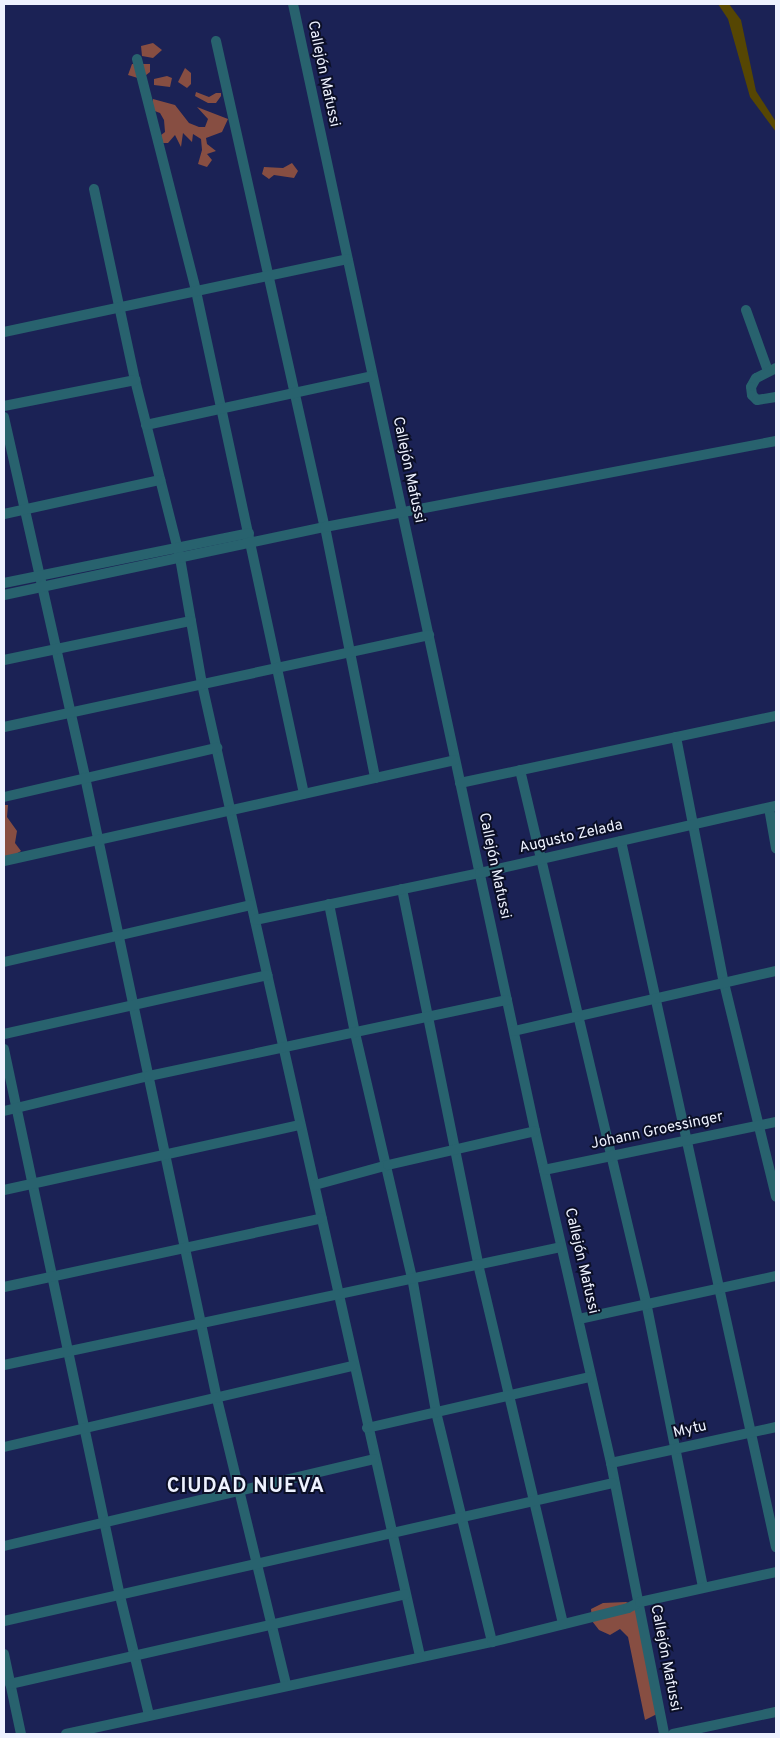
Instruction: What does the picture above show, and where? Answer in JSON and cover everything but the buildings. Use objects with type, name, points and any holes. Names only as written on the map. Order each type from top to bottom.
[{"type":"street","name":"Callejón Mafussi","points":[[293,4],[535,1130],[561,1247],[580,1319],[590,1377],[611,1463],[613,1483],[640,1602],[664,1734]]},
{"type":"street","points":[[216,41],[325,527],[375,778]]},
{"type":"street","points":[[137,58],[196,291],[304,794]]},
{"type":"street","points":[[94,189],[135,380],[180,558],[202,684],[315,1186],[390,1534],[420,1656]]},
{"type":"street","points":[[4,332],[347,259]]},
{"type":"street","points":[[746,310],[772,370],[756,378],[751,387],[752,395],[761,401],[776,397]]},
{"type":"street","points":[[146,425],[372,376]]},
{"type":"street","points":[[4,406],[135,380]]},
{"type":"street","points":[[4,418],[44,586],[203,1322],[217,1399],[286,1686]]},
{"type":"street","points":[[4,583],[176,545],[250,538],[402,514],[776,441]]},
{"type":"street","points":[[4,514],[160,480]]},
{"type":"street","points":[[4,595],[180,558],[250,538]]},
{"type":"street","points":[[4,660],[191,621]]},
{"type":"street","points":[[4,727],[428,635]]},
{"type":"street","points":[[460,783],[776,716]]},
{"type":"street","points":[[676,737],[724,983],[776,1197]]},
{"type":"street","points":[[4,796],[85,776],[216,748]]},
{"type":"street","points":[[4,861],[455,760]]},
{"type":"street","points":[[520,770],[646,1302],[677,1449],[703,1587]]},
{"type":"street","points":[[773,807],[776,848]]},
{"type":"street","name":"Augusto Zelada","points":[[254,920],[480,873],[773,807]]},
{"type":"street","points":[[621,841],[776,1547]]},
{"type":"street","points":[[402,889],[426,1017],[478,1264],[507,1395],[563,1624]]},
{"type":"street","points":[[329,904],[355,1032],[388,1165],[412,1277],[436,1412],[492,1642]]},
{"type":"street","points":[[4,962],[251,905]]},
{"type":"street","points":[[514,1031],[776,972]]},
{"type":"street","points":[[4,1034],[267,975]]},
{"type":"street","points":[[4,1112],[150,1076],[507,1000]]},
{"type":"street","points":[[4,1049],[120,1596],[136,1655],[149,1715]]},
{"type":"street","name":"Johann Groessinger","points":[[544,1170],[776,1122]]},
{"type":"street","points":[[4,1190],[300,1125]]},
{"type":"street","points":[[315,1186],[388,1165],[535,1130]]},
{"type":"street","points":[[4,1287],[322,1218]]},
{"type":"street","points":[[4,1365],[412,1277],[561,1247]]},
{"type":"street","points":[[580,1319],[646,1302],[776,1276]]},
{"type":"street","points":[[4,1446],[85,1430],[353,1366]]},
{"type":"street","points":[[367,1428],[590,1377]]},
{"type":"street","name":"Mytu","points":[[611,1463],[776,1426]]},
{"type":"street","points":[[4,1546],[105,1524],[238,1490],[374,1459]]},
{"type":"street","points":[[4,1621],[613,1483]]},
{"type":"street","points":[[66,1734],[420,1656],[492,1642],[628,1608],[640,1602],[776,1572]]},
{"type":"street","points":[[10,1684],[405,1594]]},
{"type":"street","points":[[4,1654],[21,1734]]},
{"type":"street","points":[[673,1734],[776,1712]]},
{"type":"shaded area","points":[[718,4],[729,4],[741,20],[756,91],[776,122],[776,132],[750,97],[728,19]]},
{"type":"shaded area","points":[[153,43],[162,50],[153,58],[142,56],[141,46]]},
{"type":"shaded area","points":[[132,64],[150,64],[150,72],[141,79],[128,75]]},
{"type":"shaded area","points":[[185,68],[191,73],[191,84],[187,88],[178,82]]},
{"type":"shaded area","points":[[167,76],[172,78],[170,87],[154,85],[154,79]]},
{"type":"shaded area","points":[[196,92],[209,97],[216,93],[221,93],[221,96],[216,103],[208,103],[195,96]]},
{"type":"shaded area","points":[[153,99],[175,105],[189,123],[199,127],[205,127],[208,119],[197,107],[228,119],[222,132],[206,138],[207,144],[216,151],[207,154],[212,160],[207,167],[198,164],[202,150],[201,139],[193,134],[192,142],[183,133],[181,147],[175,135],[168,143],[163,143],[161,135],[165,132],[164,120],[160,113],[152,110]]},
{"type":"shaded area","points":[[292,163],[298,171],[294,178],[274,175],[269,179],[262,174],[264,167],[283,168]]},
{"type":"shaded area","points":[[4,805],[8,805],[7,817],[17,831],[15,843],[21,851],[4,861]]},
{"type":"shaded area","points":[[626,1602],[636,1606],[657,1714],[645,1720],[628,1637],[620,1629],[610,1635],[599,1630],[592,1621],[591,1609],[603,1603]]},
{"type":"district","name":"CIUDAD NUEVA","points":[[246,1487]]}]
